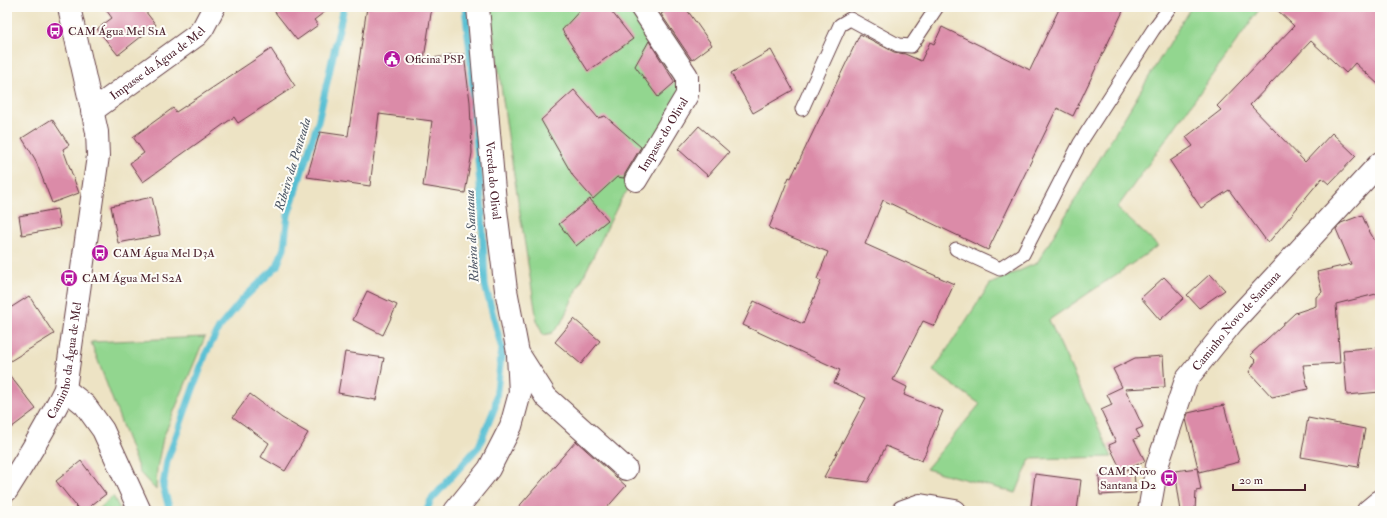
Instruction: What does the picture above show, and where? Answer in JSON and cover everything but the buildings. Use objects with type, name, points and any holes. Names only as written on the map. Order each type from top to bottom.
[{"type":"street","name":"Caminho da Água de Mel","points":[[7,490],[38,441],[65,389],[98,156],[97,132],[69,7]]},
{"type":"street","name":"Impasse da Água de Mel","points":[[92,111],[197,35],[203,28],[214,7]]},
{"type":"street","name":"Vereda do Olival","points":[[455,511],[489,469],[511,426],[520,393],[518,353],[506,290],[495,202],[478,7]]},
{"type":"street","name":"Impasse do Olival","points":[[636,180],[687,95],[688,76],[641,7]]},
{"type":"street","name":"Caminho Novo de Santana","points":[[1149,511],[1157,466],[1186,380],[1232,323],[1380,163]]},
{"type":"street","name":"Vereda do Olival","points":[[518,353],[546,397],[626,469]]},
{"type":"street","points":[[65,389],[85,405],[103,430],[140,511]]},
{"type":"street","points":[[1368,511],[1380,501]]},
{"type":"street","points":[[903,511],[920,505],[955,511]]},
{"type":"lane","points":[[802,109],[840,25],[850,19],[898,45],[911,46],[937,7]]},
{"type":"lane","points":[[956,250],[1000,269],[1023,254],[1080,143],[1153,30],[1170,7]]},
{"type":"green space","points":[[490,7],[641,7],[687,76],[636,180],[621,199],[560,325],[552,333],[543,335],[537,321],[509,143]]},
{"type":"green space","points":[[1191,7],[1261,7],[1117,208],[1158,246],[1049,320],[1112,457],[1030,459],[1016,493],[926,469],[980,404],[933,371],[990,284],[1037,263]]},
{"type":"green space","points":[[205,337],[163,438],[157,468],[156,490],[140,473],[91,342]]},
{"type":"green space","points":[[113,496],[121,511],[97,511]]},
{"type":"waterway","name":"Ribeiro da Penteada","points":[[170,511],[163,486],[167,461],[206,353],[219,328],[243,299],[277,266],[284,248],[288,215],[318,122],[344,7]]},
{"type":"waterway","name":"Ribeira de Santana","points":[[426,511],[431,500],[479,446],[495,407],[502,349],[485,285],[482,211],[465,7]]},
{"type":"place","name":"CAM Água Mel S1A","points":[[55,31]]},
{"type":"place","name":"Oficina PSP","points":[[392,59]]},
{"type":"place","name":"CAM Água Mel D3A","points":[[100,253]]},
{"type":"place","name":"CAM Água Mel S2A","points":[[69,278]]},
{"type":"place","name":"CAM Novo Santana D2","points":[[1169,478]]}]
